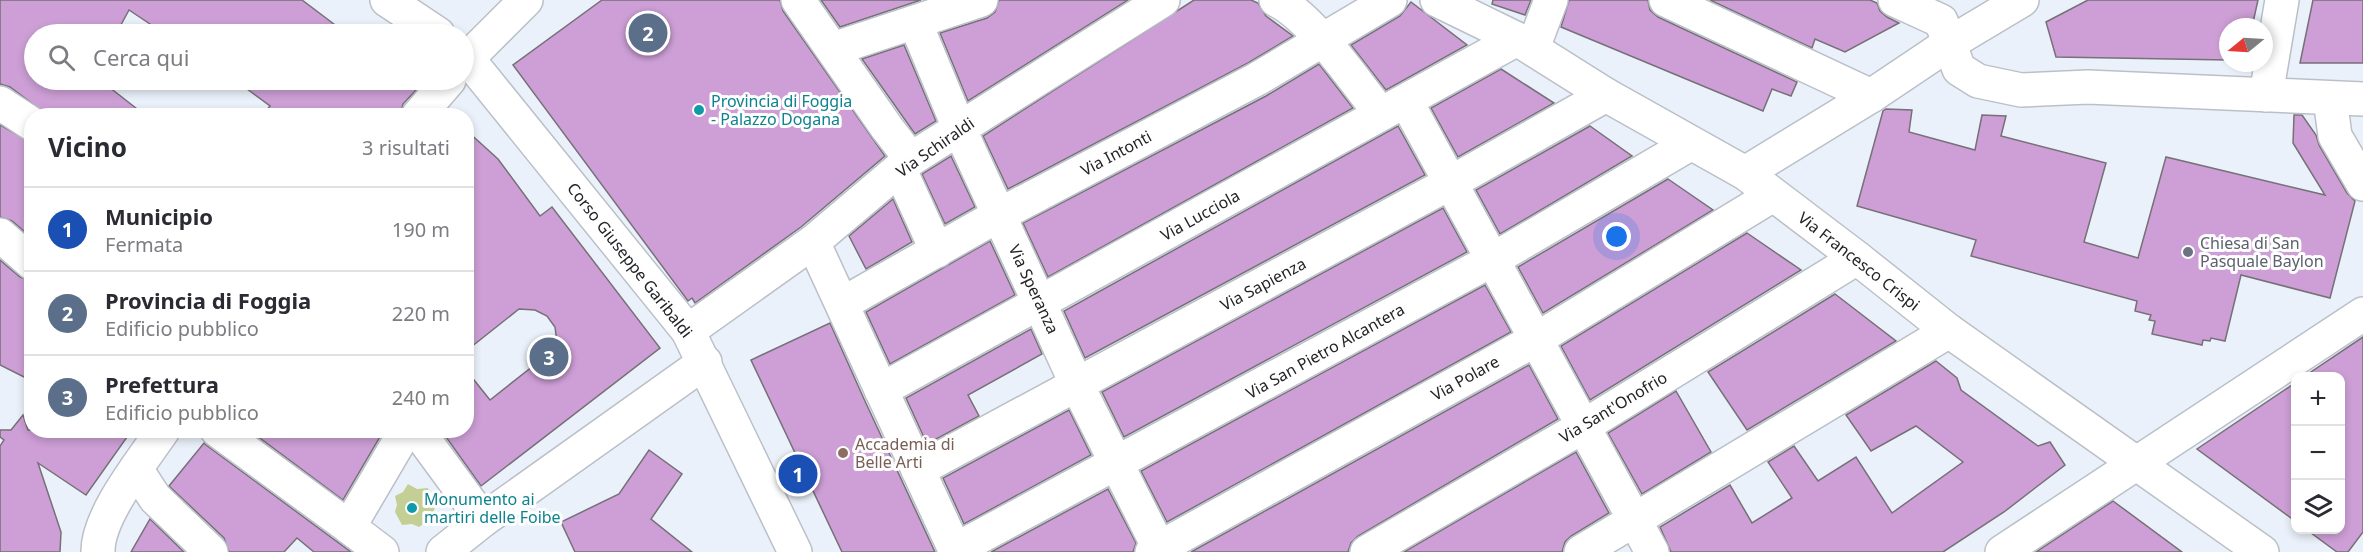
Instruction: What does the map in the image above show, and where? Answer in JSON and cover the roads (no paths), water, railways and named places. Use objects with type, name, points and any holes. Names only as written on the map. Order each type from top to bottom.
[{"type":"street","points":[[387,0],[423,24]]},
{"type":"street","points":[[474,50],[525,0]]},
{"type":"street","points":[[798,0],[886,128],[906,165],[938,251]]},
{"type":"street","points":[[832,50],[981,0]]},
{"type":"street","name":"Via Schiraldi","points":[[688,331],[813,242],[906,165],[959,128],[1164,0]]},
{"type":"street","points":[[1276,0],[1289,6],[1394,108],[1450,183],[1636,519],[1652,552]]},
{"type":"street","name":"Via Intonti","points":[[842,304],[999,215],[1257,79],[1390,0]]},
{"type":"street","name":"Via Francesco Crispi","points":[[1437,0],[1525,44],[1606,95],[1744,173],[1857,258],[1949,332],[2262,552]]},
{"type":"street","points":[[1525,44],[1551,0]]},
{"type":"street","points":[[1666,0],[1870,96]]},
{"type":"street","points":[[1895,0],[1942,21],[1959,69],[1978,81],[2021,90],[2088,87],[2363,99]]},
{"type":"street","points":[[2266,95],[2282,0]]},
{"type":"street","points":[[1744,173],[1870,96],[1942,21],[2017,1]]},
{"type":"street","name":"Via Speranza","points":[[915,22],[959,128],[1077,385],[1157,551]]},
{"type":"street","name":"Via Lucciola","points":[[881,390],[1394,108],[1525,44]]},
{"type":"street","name":"Corso Giuseppe Garibaldi","points":[[474,78],[688,331],[795,552]]},
{"type":"street","points":[[424,108],[439,90]]},
{"type":"street","name":"Via Sapienza","points":[[918,470],[1450,183],[1606,95]]},
{"type":"street","points":[[2330,98],[2335,136],[2363,184]]},
{"type":"street","points":[[0,103],[24,119]]},
{"type":"street","name":"Via San Pietro Alcantera","points":[[955,551],[1492,260],[1690,144]]},
{"type":"street","name":"Via Polare","points":[[1157,551],[1535,339],[1773,195]]},
{"type":"street","points":[[0,235],[24,255]]},
{"type":"street","points":[[813,242],[955,551]]},
{"type":"street","name":"Via Sant'Onofrio","points":[[1367,552],[1584,426],[1857,258]]},
{"type":"street","points":[[2002,552],[2363,314]]},
{"type":"street","points":[[1581,552],[1949,332]]},
{"type":"street","points":[[443,552],[483,520],[705,362]]},
{"type":"street","points":[[99,550],[107,519],[136,469],[157,438]]},
{"type":"street","points":[[228,438],[382,552]]},
{"type":"street","points":[[349,527],[401,438]]},
{"type":"street","points":[[423,438],[483,520]]},
{"type":"street","points":[[136,469],[160,503],[211,552]]},
{"type":"place","name":"Provincia di Foggia","points":[[648,33]]},
{"type":"place","name":"Provincia di Foggia - Palazzo Dogana","points":[[699,110]]},
{"type":"place","name":"Chiesa di San Pasquale Baylon","points":[[2188,252]]},
{"type":"place","name":"Prefettura","points":[[549,357]]},
{"type":"place","name":"Accademia di Belle Arti","points":[[843,453]]},
{"type":"place","name":"Municipio","points":[[798,474]]},
{"type":"place","name":"Monumento ai martiri delle Foibe","points":[[412,508]]}]
